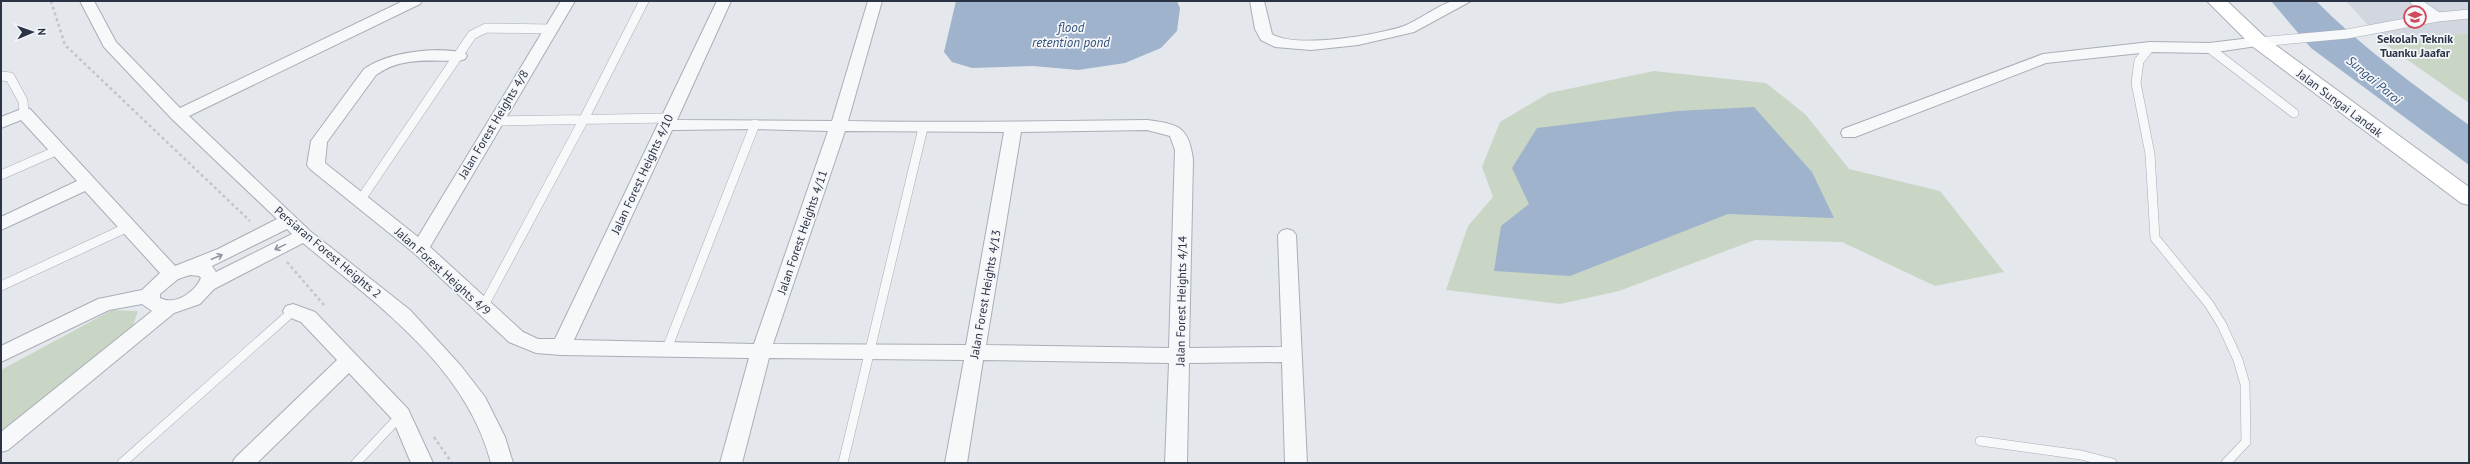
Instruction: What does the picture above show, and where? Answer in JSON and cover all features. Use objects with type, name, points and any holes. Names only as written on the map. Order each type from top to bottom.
[{"type":"street","name":"Persiaran Forest Heights 2","points":[[87,1],[109,44],[178,115],[288,221],[403,315],[454,371],[478,403],[495,437],[502,463]]},
{"type":"street","points":[[178,115],[415,1]]},
{"type":"street","name":"Jalan Forest Heights 4/8","points":[[420,248],[550,28],[568,1]]},
{"type":"street","name":"Jalan Forest Heights 4/10","points":[[561,348],[724,1]]},
{"type":"street","name":"Jalan Forest Heights 4/11","points":[[731,463],[760,351],[838,126],[875,1]]},
{"type":"street","points":[[1257,1],[1266,37],[1277,45],[1299,45],[1376,38],[1410,29],[1464,1]]},
{"type":"street","name":"Jalan Sungai Landak","points":[[2216,1],[2259,42],[2469,198]]},
{"type":"street","points":[[1849,133],[2043,59],[2150,47],[2209,48],[2259,42]]},
{"type":"street","name":"Jalan Forest Heights 4/9","points":[[459,56],[394,58],[379,64],[370,72],[319,141],[316,165],[360,202],[420,248],[516,337],[536,346],[666,352],[870,351],[1180,356],[1292,354]]},
{"type":"street","points":[[1,123],[24,113],[171,274]]},
{"type":"street","points":[[667,121],[923,128],[1014,125]]},
{"type":"street","name":"Jalan Forest Heights 4/14","points":[[1014,125],[1146,125],[1166,127],[1176,132],[1182,138],[1184,160],[1176,463]]},
{"type":"street","name":"Jalan Forest Heights 4/13","points":[[956,463],[1014,125]]},
{"type":"street","points":[[1,224],[88,183]]},
{"type":"street","points":[[1,355],[105,304],[149,296],[156,285],[171,274],[224,254],[288,221]]},
{"type":"street","points":[[1,444],[169,307],[192,299],[209,284],[304,235]]},
{"type":"street","points":[[1287,235],[1296,463]]},
{"type":"street","points":[[190,268],[205,270],[210,278],[209,284]]},
{"type":"street","points":[[149,296],[154,305],[169,307]]},
{"type":"street","points":[[293,311],[308,317],[350,359],[401,415],[422,463]]},
{"type":"street","points":[[243,463],[350,359]]},
{"type":"lane","points":[[483,307],[584,119],[644,1]]},
{"type":"lane","points":[[2416,1],[2438,17]]},
{"type":"lane","points":[[2259,42],[2303,36],[2347,34],[2438,17],[2469,14]]},
{"type":"lane","points":[[360,202],[472,35],[486,28],[550,28]]},
{"type":"lane","points":[[2150,47],[2139,61],[2136,83],[2150,154],[2155,238],[2209,304],[2222,325],[2238,360],[2245,384],[2246,442],[2226,463]]},
{"type":"lane","points":[[2209,48],[2294,113]]},
{"type":"lane","points":[[1,76],[10,77],[23,101],[24,113]]},
{"type":"lane","points":[[495,121],[584,119],[667,121]]},
{"type":"lane","points":[[666,352],[755,124]]},
{"type":"lane","points":[[843,463],[923,128]]},
{"type":"lane","points":[[1,175],[58,150]]},
{"type":"lane","points":[[1,286],[128,227]]},
{"type":"lane","points":[[122,463],[293,311]]},
{"type":"lane","points":[[356,463],[401,415]]},
{"type":"lane","points":[[1980,441],[2081,455],[2112,463]]},
{"type":"shaded area","name":"Sekolah Teknik Tuanku Jaafar","points":[[2346,1],[2469,1],[2469,33],[2385,44]]},
{"type":"green space","points":[[2469,33],[2469,103],[2385,44]]},
{"type":"green space","points":[[1654,71],[1766,83],[1806,115],[1849,169],[1940,191],[2004,272],[1935,286],[1842,242],[1755,240],[1619,291],[1560,304],[1446,290],[1468,226],[1493,197],[1482,167],[1500,122],[1549,93]]},
{"type":"green space","points":[[112,310],[138,311],[133,326],[1,438],[1,370]]},
{"type":"water","name":"flood retention pond","points":[[956,1],[1177,1],[1180,8],[1177,31],[1161,48],[1125,63],[1078,70],[1033,66],[972,68],[952,62],[944,52]]},
{"type":"water","name":"Sungai Paroi","points":[[2271,1],[2316,1],[2352,34],[2409,81],[2469,125],[2469,165],[2311,48]]},
{"type":"water","points":[[1754,107],[1812,172],[1834,218],[1728,214],[1570,276],[1494,271],[1501,226],[1529,204],[1512,168],[1537,128],[1677,111]]},
{"type":"place","name":"Sekolah Teknik Tuanku Jaafar","points":[[2415,17]]}]
